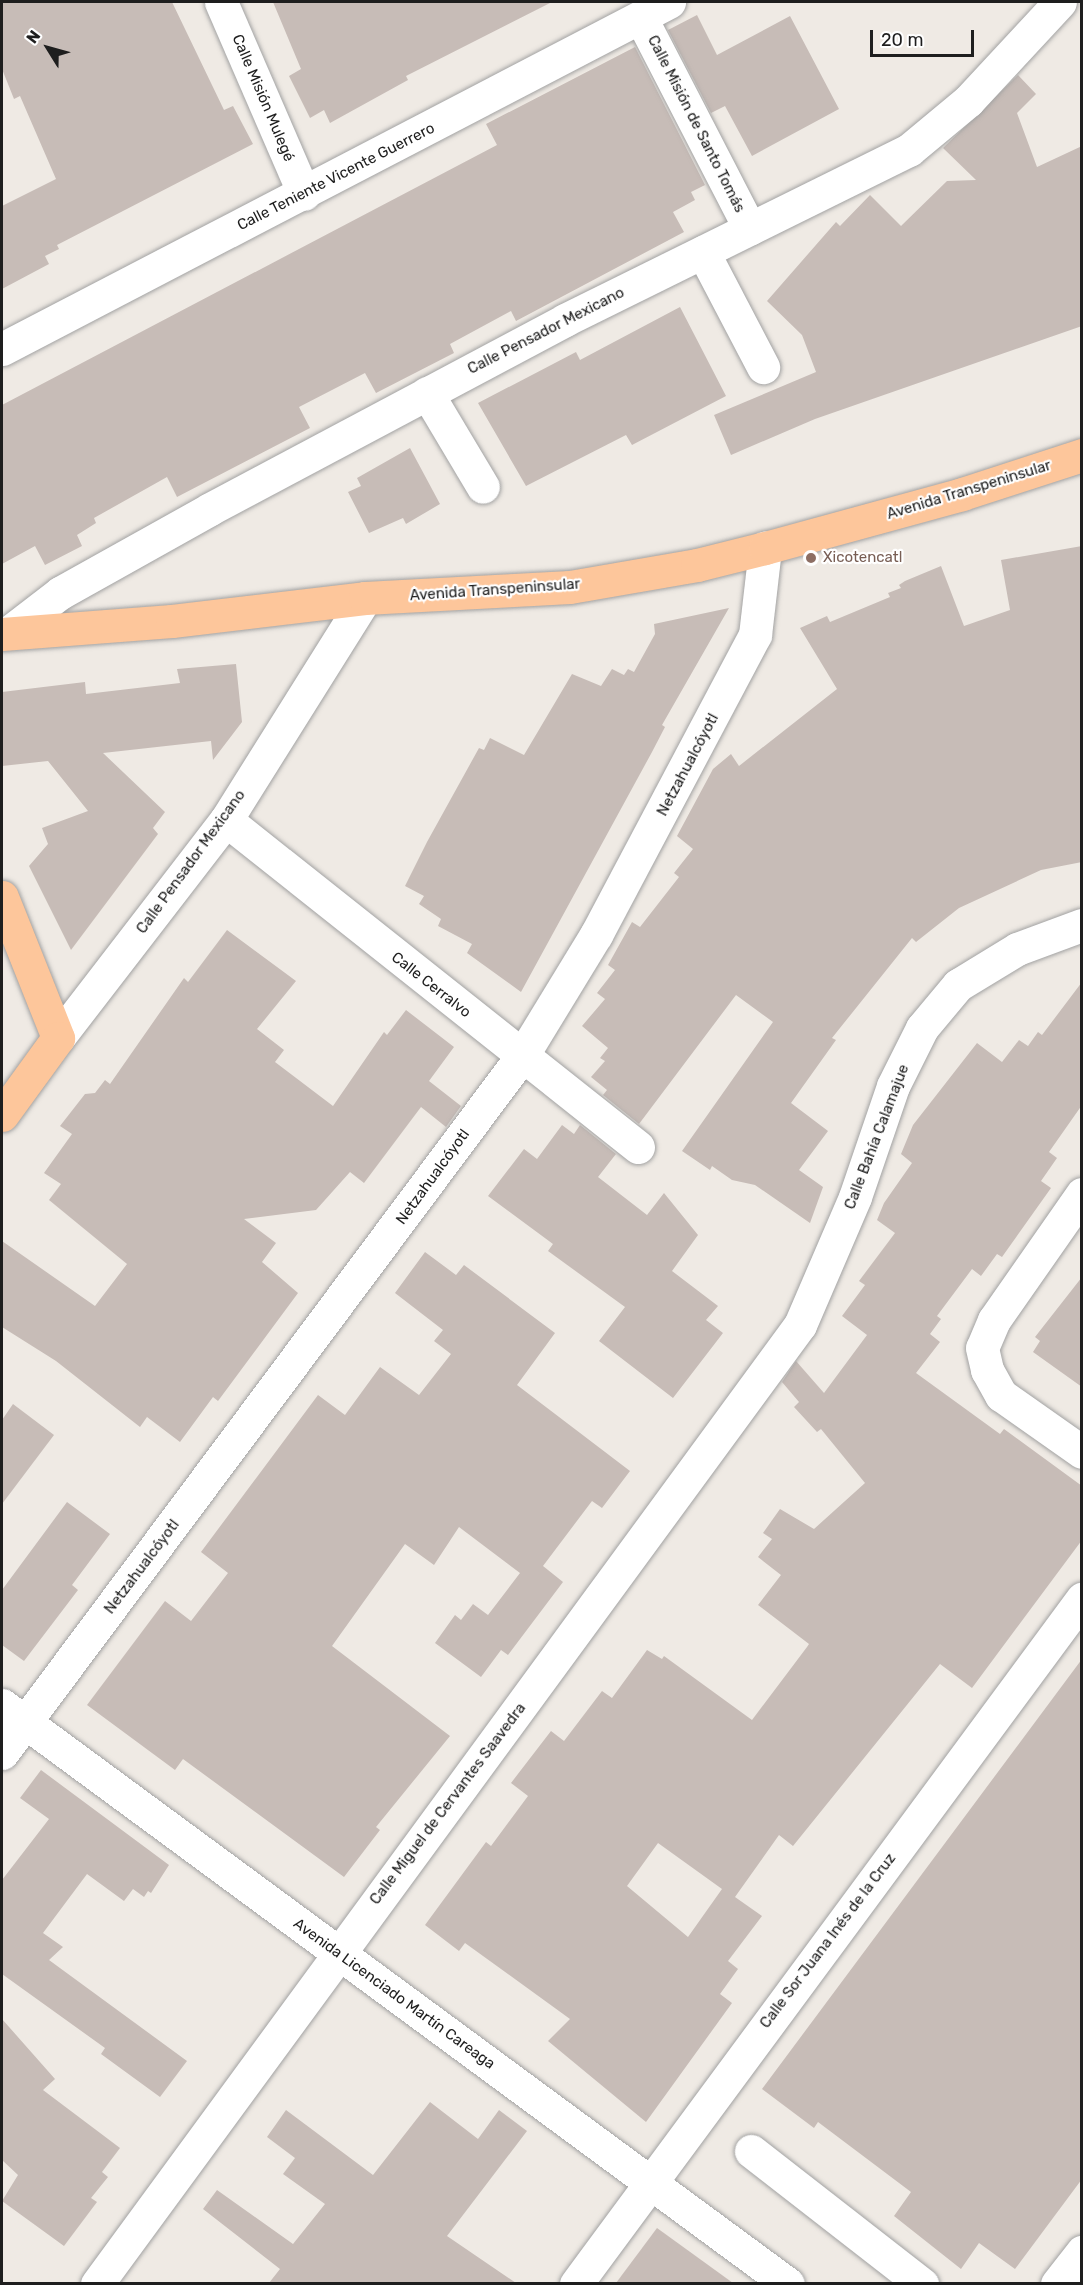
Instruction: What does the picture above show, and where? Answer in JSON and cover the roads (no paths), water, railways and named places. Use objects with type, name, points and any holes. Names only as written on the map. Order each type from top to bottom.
[{"type":"main road","name":"Avenida Transpeninsular","points":[[5,634],[172,621],[365,598],[570,587],[697,565],[765,548],[1082,455]]},
{"type":"main road","points":[[1027,473],[1082,473]]},
{"type":"main road","points":[[2,897],[57,1038]]},
{"type":"main road","name":"Calle Pensador Mexicano","points":[[2,1114],[57,1038]]},
{"type":"street","name":"Calle Misión Mulegé","points":[[221,2],[304,194]]},
{"type":"street","name":"Calle Teniente Vicente Guerrero","points":[[2,349],[304,194],[669,2]]},
{"type":"street","name":"Calle Pensador Mexicano","points":[[5,634],[60,593],[123,555],[427,393],[909,150],[968,101],[1060,2]]},
{"type":"street","name":"Calle Misión de Santo Tomás","points":[[641,18],[750,229]]},
{"type":"street","points":[[703,252],[763,367]]},
{"type":"street","points":[[427,393],[483,487]]},
{"type":"street","name":"Netzahualcóyotl","points":[[2,1753],[13,1714],[313,1341],[522,1056],[596,935],[754,635],[765,548]]},
{"type":"street","name":"Calle Pensador Mexicano","points":[[57,1038],[226,820],[365,598]]},
{"type":"street","name":"Calle Cerralvo","points":[[226,820],[638,1147]]},
{"type":"street","name":"Calle Bahía Calamajue","points":[[800,1325],[855,1197],[893,1086],[922,1028],[958,985],[1017,949],[1082,925]]},
{"type":"street","points":[[1082,1194],[994,1320],[982,1348],[987,1370],[1001,1395],[1082,1452]]},
{"type":"street","name":"Calle Miguel de Cervantes Saavedra","points":[[97,2283],[800,1325]]},
{"type":"street","name":"Calle Sor Juana Inés de la Cruz","points":[[576,2283],[1082,1599]]},
{"type":"street","name":"Avenida Licenciado Martín Careaga","points":[[13,1714],[788,2283]]},
{"type":"street","points":[[751,2151],[922,2283]]},
{"type":"street","points":[[1057,2283],[1082,2252]]},
{"type":"place","name":"Xicotencatl","points":[[811,558]]}]
